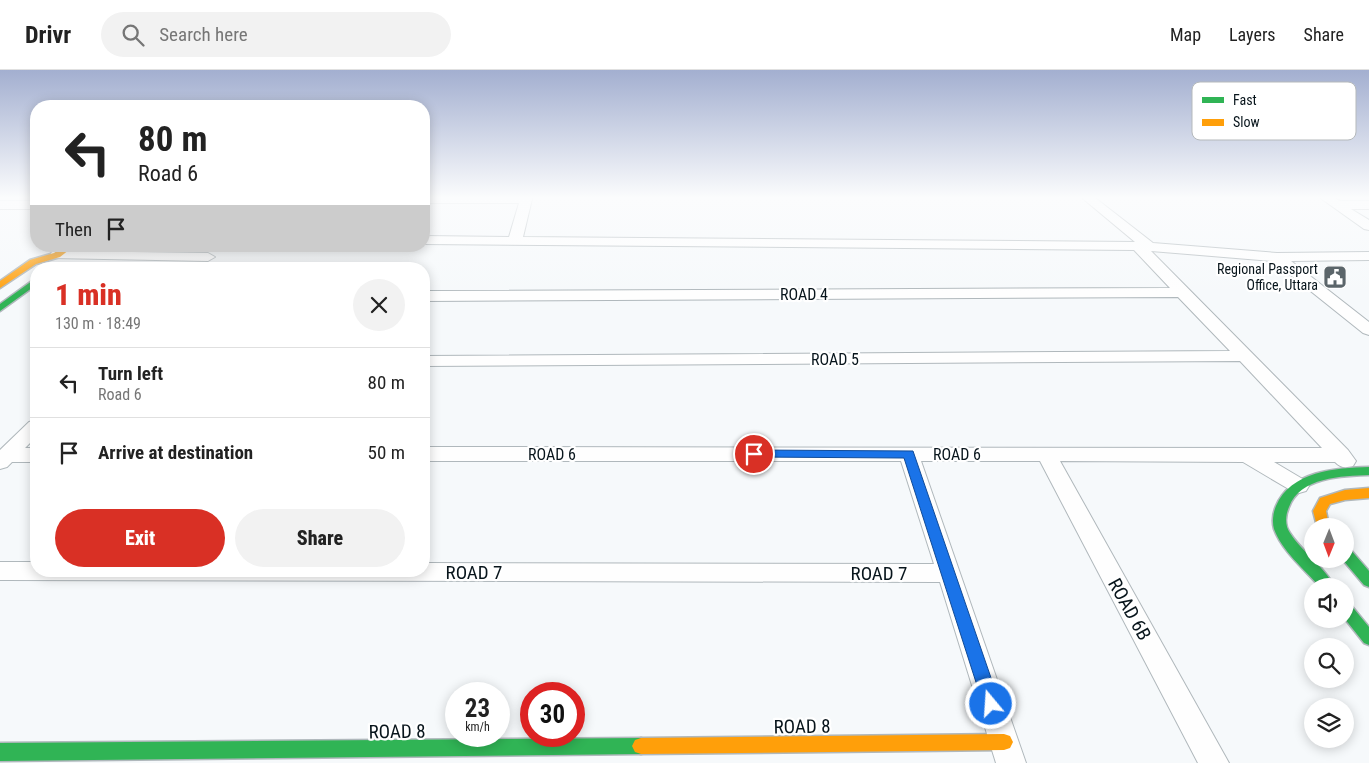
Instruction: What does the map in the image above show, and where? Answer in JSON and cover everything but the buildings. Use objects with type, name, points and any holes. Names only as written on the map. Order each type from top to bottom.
[{"type":"street","points":[[515,240],[518,229]]},
{"type":"street","points":[[1124,229],[1143,246],[1184,292],[1340,455],[1363,471]]},
{"type":"street","points":[[430,240],[1143,246],[1277,257],[1369,256]]},
{"type":"street","points":[[56,262],[65,252]]},
{"type":"street","points":[[203,262],[213,252]]},
{"type":"street","points":[[56,262],[208,257]]},
{"type":"street","points":[[1277,257],[1369,330]]},
{"type":"street","points":[[0,272],[18,267],[30,267]]},
{"type":"street","points":[[0,285],[18,267]]},
{"type":"street","points":[[0,308],[30,285]]},
{"type":"street","name":"ROAD 4","points":[[430,296],[1184,292]]},
{"type":"street","name":"ROAD 5","points":[[430,361],[1245,356]]},
{"type":"street","points":[[4,459],[30,432]]},
{"type":"street","name":"ROAD 6","points":[[430,454],[1340,455]]},
{"type":"street","points":[[909,454],[1007,752]]},
{"type":"street","name":"ROAD 6B","points":[[1046,454],[1214,763]]},
{"type":"street","points":[[1247,455],[1293,495]]},
{"type":"street","points":[[4,459],[30,456]]},
{"type":"street","points":[[1321,578],[1280,527],[1280,506],[1304,482],[1327,475],[1363,471]]},
{"type":"street","points":[[1319,518],[1315,510],[1325,501],[1344,495],[1369,493]]},
{"type":"street","points":[[1354,563],[1369,580]]},
{"type":"street","name":"ROAD 7","points":[[0,571],[30,571]]},
{"type":"street","name":"ROAD 7","points":[[430,572],[948,573]]},
{"type":"street","points":[[1354,619],[1369,638]]},
{"type":"street","name":"ROAD 8","points":[[0,752],[1007,752]]},
{"type":"traffic: fast","points":[[0,308],[30,286]]},
{"type":"traffic: fast","points":[[1320,578],[1296,552],[1281,529],[1281,510],[1286,498],[1294,489],[1317,478],[1369,471]]},
{"type":"traffic: fast","points":[[1354,564],[1369,581]]},
{"type":"traffic: fast","points":[[1354,619],[1369,638]]},
{"type":"traffic: fast","points":[[0,752],[641,746]]},
{"type":"traffic: slow","points":[[33,262],[61,252]]},
{"type":"traffic: slow","points":[[0,285],[30,264]]},
{"type":"traffic: slow","points":[[1321,518],[1319,511],[1325,501],[1345,495],[1369,493]]},
{"type":"traffic: slow","points":[[641,746],[1004,742]]},
{"type":"place","name":"Regional Passport Office, Uttara","points":[[1335,277]]},
{"type":"route","points":[[754,454],[909,454],[991,704]]}]
